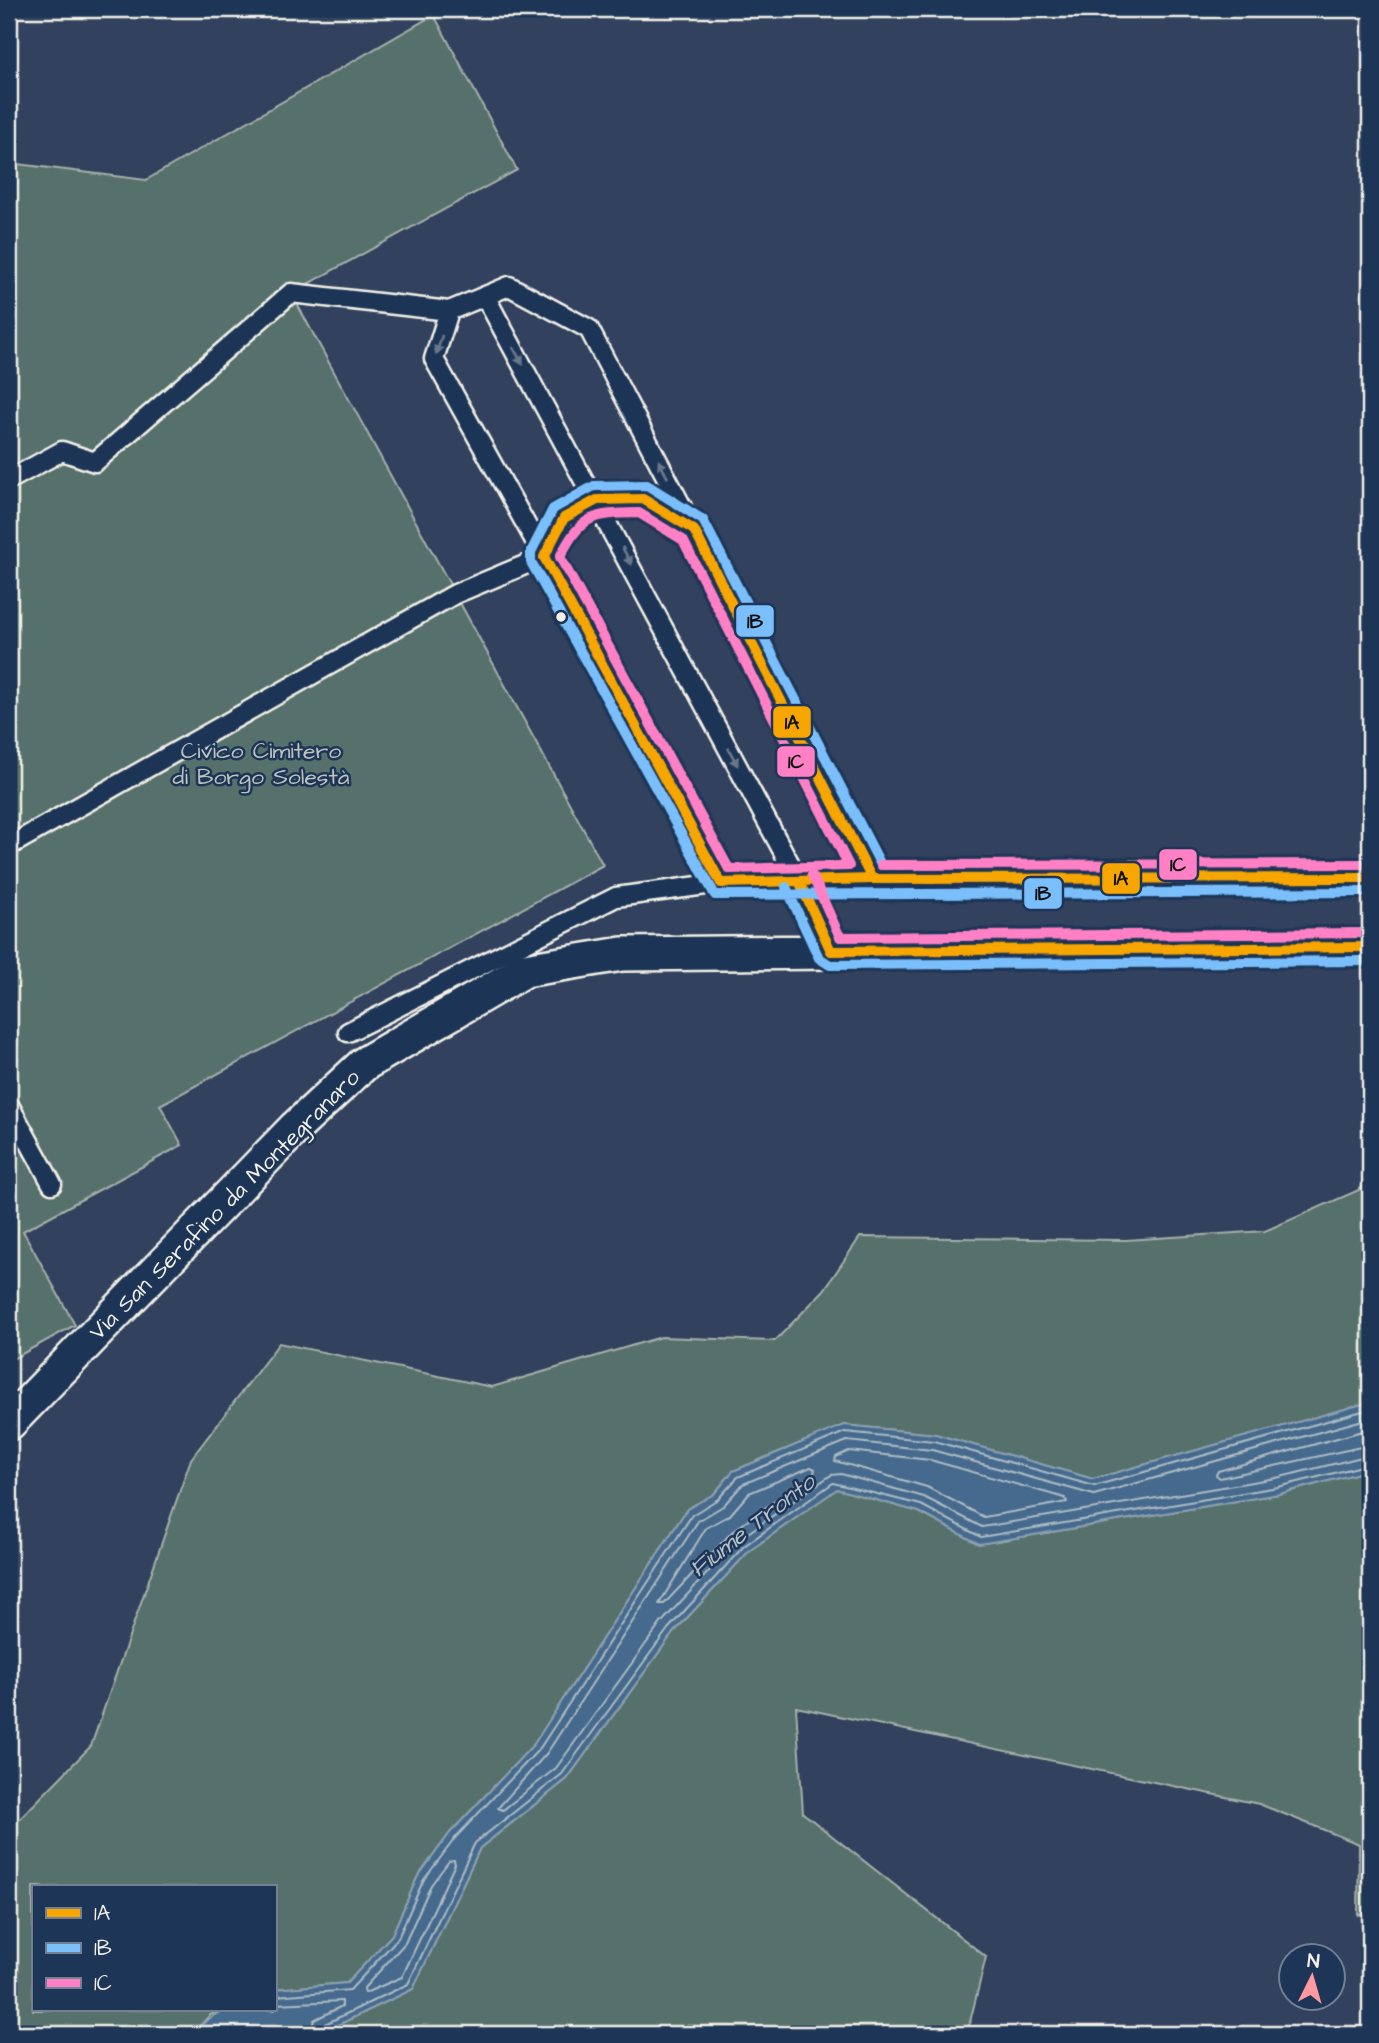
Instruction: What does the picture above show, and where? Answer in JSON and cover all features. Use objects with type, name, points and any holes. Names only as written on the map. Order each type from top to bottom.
[{"type":"street","points":[[831,951],[799,881],[1370,878]]},
{"type":"street","name":"Via San Serafino da Montegranaro","points":[[9,1423],[305,1119],[364,1064],[525,970],[622,954],[1370,947]]},
{"type":"lane","points":[[9,480],[62,451],[95,462],[291,293],[449,311],[509,286],[589,329],[872,879]]},
{"type":"lane","points":[[348,1032],[615,897],[721,883],[799,881],[597,500],[485,296]]},
{"type":"lane","points":[[449,311],[434,359],[721,883]]},
{"type":"lane","points":[[9,846],[455,594],[544,557],[564,518],[597,500],[643,499],[694,530]]},
{"type":"lane","points":[[9,1105],[52,1184]]},
{"type":"green space","name":"Civico Cimitero di Borgo Solestà","points":[[434,15],[517,170],[291,293],[603,865],[160,1105],[182,1145],[23,1231],[75,1325],[9,1361],[9,163],[146,180]]},
{"type":"green space","points":[[1370,1179],[1370,1402],[1093,1479],[935,1434],[844,1425],[733,1471],[714,1494],[687,1509],[534,1744],[450,1833],[417,1878],[392,1935],[347,1983],[276,1989],[276,1885],[32,1885],[32,2011],[219,2011],[210,2015],[192,2034],[9,2034],[9,1830],[91,1746],[191,1459],[279,1343],[492,1387],[661,1337],[775,1341],[824,1290],[860,1237],[1126,1240],[1265,1231],[1359,1190]]},
{"type":"green space","points":[[1370,1470],[1370,1911],[1358,1915],[1359,1844],[1259,1804],[796,1707],[803,1813],[986,1957],[967,2034],[319,2034],[413,1989],[480,1848],[567,1779],[673,1633],[749,1551],[837,1489],[919,1512],[979,1544],[1279,1494]]},
{"type":"water","name":"Fiume Tronto","points":[[1370,1402],[1370,1470],[1279,1494],[979,1544],[919,1512],[837,1489],[749,1551],[673,1633],[567,1779],[480,1848],[413,1989],[319,2034],[192,2034],[220,2012],[276,2011],[276,1989],[347,1983],[392,1935],[417,1878],[450,1833],[534,1744],[687,1509],[714,1494],[733,1471],[844,1425],[935,1434],[1093,1479]]},
{"type":"transit line","name":"1B","points":[[881,865],[703,520],[647,485],[594,486],[553,509],[531,552],[531,562],[715,895],[1370,892]]},
{"type":"transit line","name":"1A","points":[[643,499],[694,530],[872,879],[721,883],[544,557],[564,518],[597,500],[643,499]]},
{"type":"transit line","name":"1C","points":[[639,513],[683,540],[849,866],[729,869],[560,557],[575,532],[590,519],[610,514],[639,513]]},
{"type":"transit line","name":"1C","points":[[881,865],[1370,864]]},
{"type":"transit line","name":"1C","points":[[812,875],[840,937],[1370,933]]},
{"type":"transit line","name":"1A","points":[[872,879],[1370,878]]},
{"type":"transit line","name":"1A","points":[[799,881],[831,951],[1370,947]]},
{"type":"transit line","name":"1B","points":[[786,887],[819,958],[830,965],[1370,961]]}]
